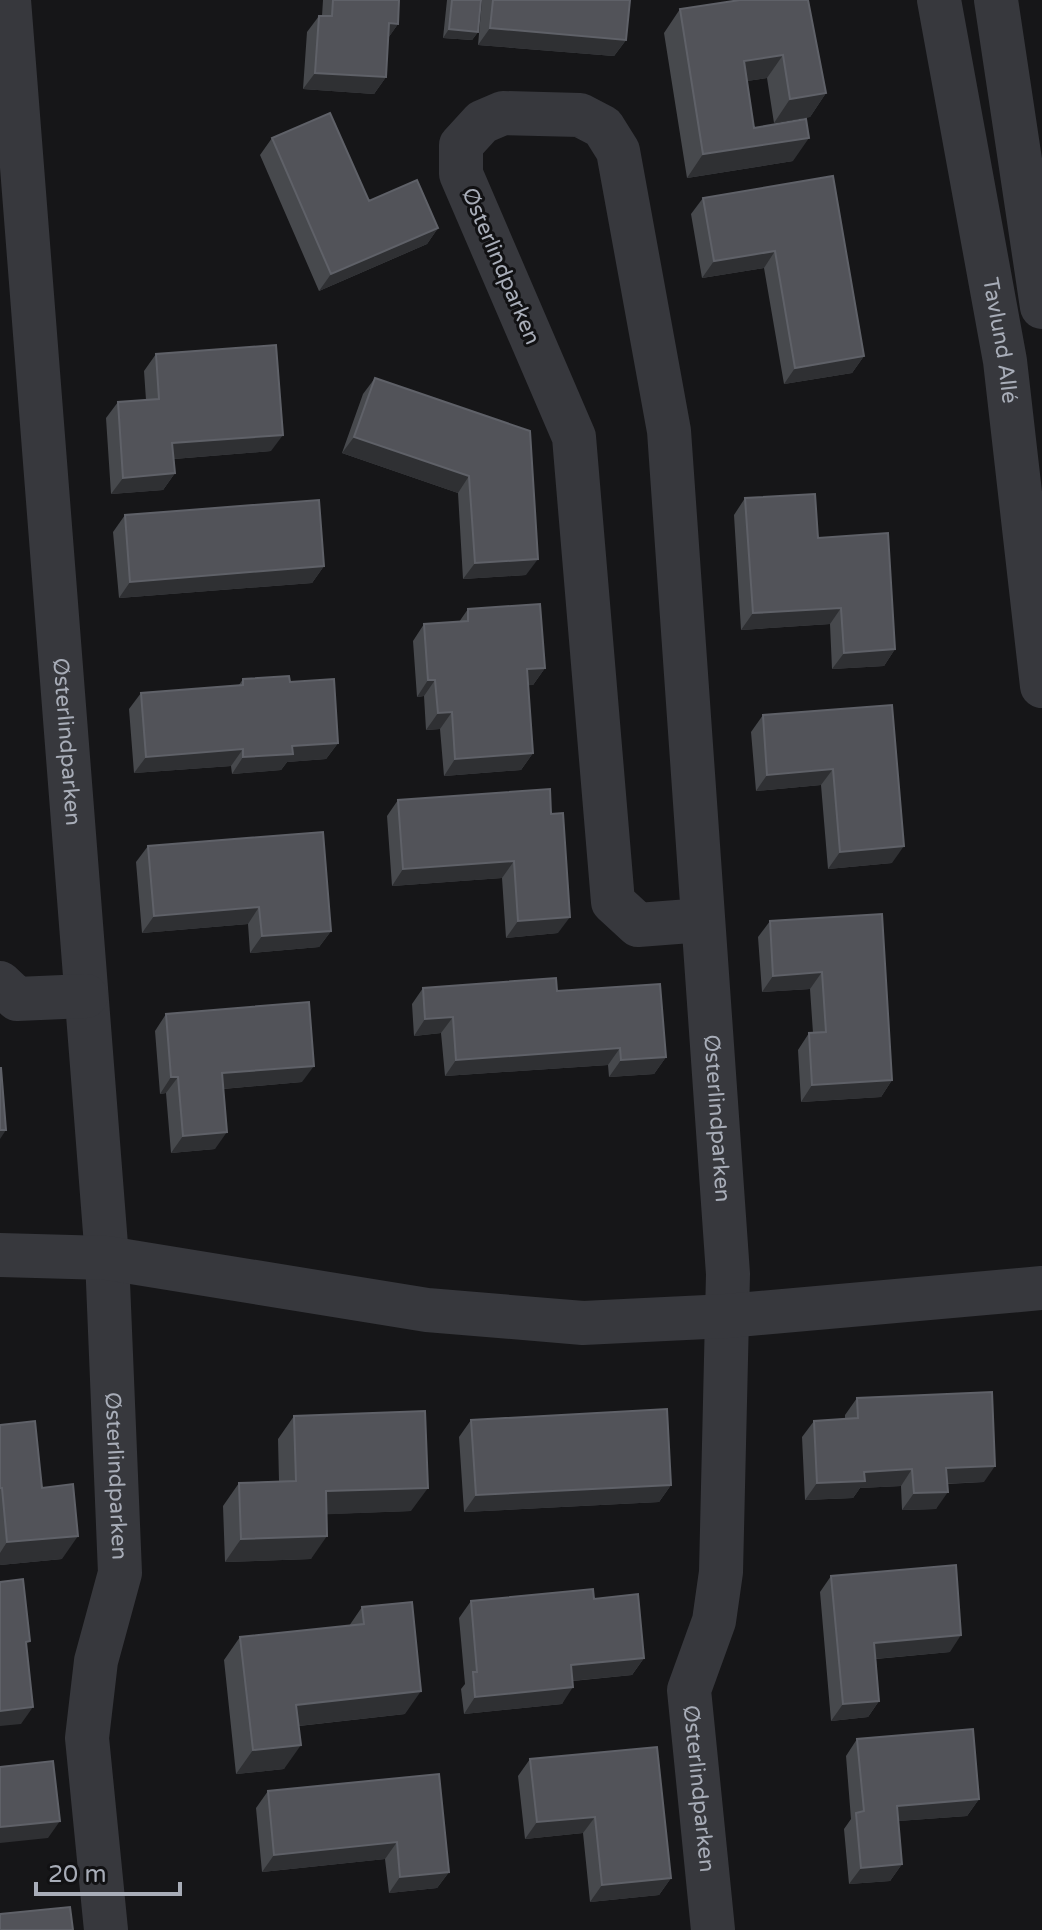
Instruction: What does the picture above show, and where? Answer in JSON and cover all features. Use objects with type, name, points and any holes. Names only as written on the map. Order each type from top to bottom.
[{"type":"street","name":"Østerlindparken","points":[[9,0],[18,346],[86,996],[107,1258],[120,1573],[96,1661],[87,1738],[106,1930]]},
{"type":"street","name":"Tavlund Allé","points":[[939,0],[1005,361],[1041,667]]},
{"type":"street","points":[[996,0],[1042,307]]},
{"type":"street","name":"Østerlindparken","points":[[703,920],[638,925],[613,902],[574,437],[461,174],[461,145],[482,122],[503,113],[580,115],[603,127],[618,151],[669,431],[728,1274],[721,1572],[714,1621],[689,1690],[713,1930]]},
{"type":"street","points":[[0,983],[17,999],[86,996]]},
{"type":"street","points":[[0,1255],[107,1258],[427,1310],[583,1323],[727,1316],[1042,1288]]},
{"type":"building","points":[[333,0],[399,0],[398,24],[389,23],[386,77],[315,73],[319,16],[332,16]]},
{"type":"building","points":[[452,0],[481,0],[478,32],[449,29]]},
{"type":"building","points":[[493,0],[630,0],[626,40],[490,28]]},
{"type":"building","points":[[740,0],[808,0],[826,93],[790,99],[783,55],[744,61],[754,128],[806,119],[809,138],[703,154],[680,9]]},
{"type":"building","points":[[330,113],[369,201],[417,180],[438,228],[331,274],[272,138]]},
{"type":"building","points":[[833,176],[864,356],[795,368],[775,251],[714,261],[703,198]]},
{"type":"building","points":[[276,345],[283,435],[172,443],[175,473],[123,478],[118,402],[159,399],[156,354]]},
{"type":"building","points":[[375,378],[530,431],[538,559],[475,563],[469,476],[354,437]]},
{"type":"building","points":[[815,494],[818,538],[888,533],[895,649],[844,653],[841,608],[753,613],[745,498]]},
{"type":"building","points":[[319,500],[324,566],[130,582],[125,515]]},
{"type":"building","points":[[540,604],[545,668],[527,669],[533,753],[455,759],[452,712],[438,713],[435,680],[428,680],[424,624],[468,621],[468,609]]},
{"type":"building","points":[[289,676],[290,682],[334,679],[338,743],[292,746],[293,754],[243,757],[243,749],[146,757],[141,693],[243,685],[243,679]]},
{"type":"building","points":[[892,705],[904,846],[840,852],[833,769],[767,775],[763,715]]},
{"type":"building","points":[[550,789],[551,814],[563,813],[570,917],[518,921],[514,861],[403,869],[398,800]]},
{"type":"building","points":[[323,832],[331,931],[262,936],[259,907],[154,916],[148,846]]},
{"type":"building","points":[[882,914],[892,1080],[812,1085],[809,1033],[826,1032],[822,972],[773,976],[770,921]]},
{"type":"building","points":[[556,978],[557,991],[660,984],[666,1057],[621,1060],[620,1048],[456,1060],[453,1017],[425,1019],[423,988]]},
{"type":"building","points":[[309,1002],[314,1066],[222,1073],[227,1132],[183,1136],[178,1077],[171,1077],[166,1014]]},
{"type":"building","points":[[1,1068],[6,1130],[0,1130]]},
{"type":"building","points":[[992,1392],[995,1466],[946,1468],[948,1492],[914,1493],[912,1469],[864,1472],[865,1481],[817,1483],[814,1421],[858,1418],[857,1398]]},
{"type":"building","points":[[667,1409],[671,1485],[476,1495],[471,1420]]},
{"type":"building","points":[[425,1411],[428,1488],[326,1491],[327,1536],[241,1539],[239,1483],[296,1481],[294,1416]]},
{"type":"building","points":[[35,1421],[42,1488],[73,1484],[78,1536],[7,1542],[0,1488],[0,1425]]},
{"type":"building","points":[[956,1565],[961,1635],[874,1643],[879,1701],[843,1704],[831,1576]]},
{"type":"building","points":[[23,1579],[33,1707],[0,1711],[0,1582]]},
{"type":"building","points":[[593,1589],[594,1599],[638,1594],[644,1658],[571,1665],[573,1687],[475,1697],[473,1672],[477,1672],[471,1601]]},
{"type":"building","points":[[412,1602],[421,1691],[296,1705],[301,1745],[253,1750],[240,1637],[364,1624],[362,1607]]},
{"type":"building","points":[[973,1729],[979,1799],[897,1806],[902,1864],[861,1868],[856,1813],[864,1811],[857,1739]]},
{"type":"building","points":[[657,1747],[671,1878],[602,1885],[595,1817],[537,1822],[530,1759]]},
{"type":"building","points":[[53,1761],[60,1821],[0,1827],[0,1767]]},
{"type":"building","points":[[439,1774],[449,1872],[400,1877],[397,1842],[274,1855],[268,1791]]},
{"type":"building","points":[[70,1907],[73,1930],[0,1930],[0,1914]]}]
